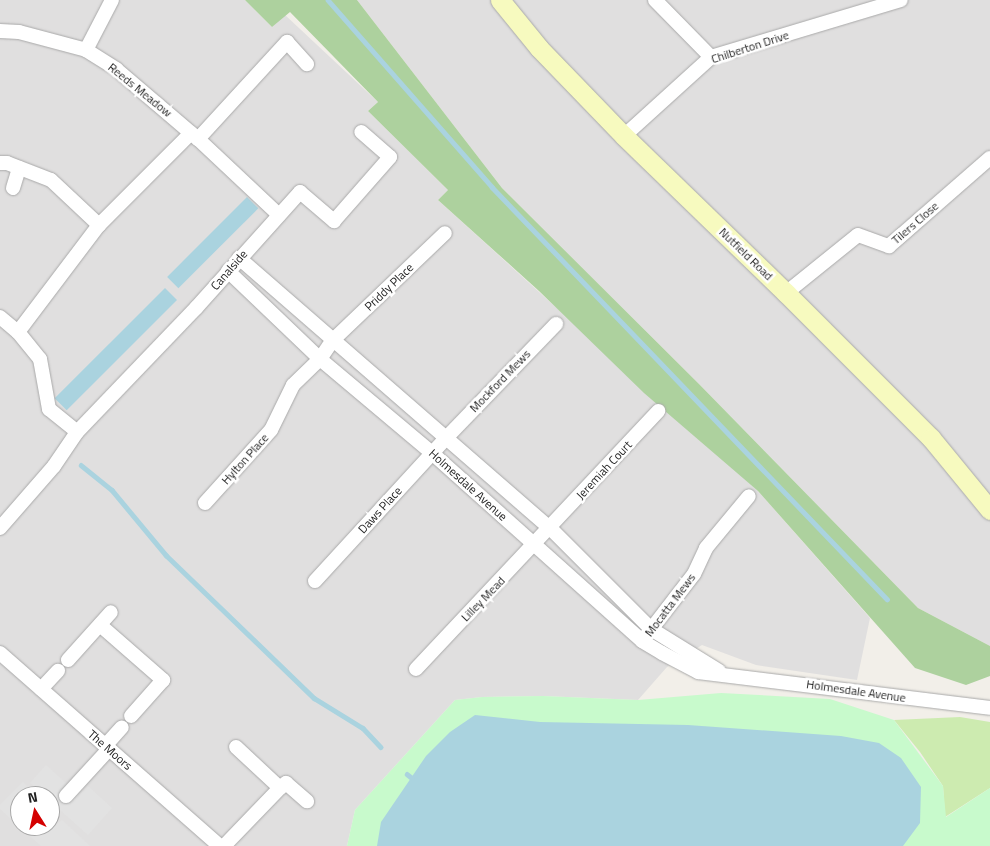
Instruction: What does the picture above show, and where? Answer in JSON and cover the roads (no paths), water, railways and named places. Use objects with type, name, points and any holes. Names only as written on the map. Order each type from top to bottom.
[{"type":"street","points":[[86,50],[112,0]]},
{"type":"street","name":"Nutfield Road","points":[[500,0],[539,48],[624,136],[786,293],[931,438],[990,510]]},
{"type":"street","points":[[655,0],[711,57]]},
{"type":"street","name":"Chilberton Drive","points":[[624,136],[711,57],[901,0]]},
{"type":"street","name":"Reeds Meadow","points":[[0,30],[19,32],[86,50],[116,68],[195,136]]},
{"type":"street","points":[[18,332],[99,225],[195,136],[287,42],[306,64]]},
{"type":"street","name":"Canalside","points":[[0,528],[54,466],[77,432],[300,192],[334,221],[390,157],[361,132]]},
{"type":"street","points":[[195,136],[279,215]]},
{"type":"street","name":"Tilers Close","points":[[786,293],[858,235],[890,246],[990,158]]},
{"type":"street","points":[[13,188],[9,165],[51,180],[99,225]]},
{"type":"street","name":"Priddy Place","points":[[332,341],[445,233]]},
{"type":"street","name":"Holmesdale Avenue","points":[[239,258],[332,341],[550,528],[651,629],[700,661],[723,673]]},
{"type":"street","name":"Holmesdale Avenue","points":[[228,271],[320,359],[432,453],[642,641],[698,672],[723,673],[990,708]]},
{"type":"street","points":[[0,317],[18,332],[40,359],[49,409],[77,432]]},
{"type":"street","name":"Mockford Mews","points":[[445,439],[556,324]]},
{"type":"street","name":"Hylton Place","points":[[205,502],[271,430],[293,385],[320,359],[332,341]]},
{"type":"street","name":"Jeremiah Court","points":[[550,528],[658,411]]},
{"type":"street","name":"Daws Place","points":[[315,581],[445,439]]},
{"type":"street","name":"Mocatta Mews","points":[[642,641],[694,574],[706,548],[749,496]]},
{"type":"street","name":"Lilley Mead","points":[[416,669],[550,528]]},
{"type":"street","points":[[41,690],[111,612]]},
{"type":"street","points":[[66,796],[126,721],[163,680],[100,625]]},
{"type":"street","name":"The Moors","points":[[0,653],[220,846]]},
{"type":"street","points":[[236,747],[280,788]]},
{"type":"street","points":[[224,846],[286,783],[307,801]]},
{"type":"water","points":[[247,197],[258,208],[178,288],[167,277]]},
{"type":"water","points":[[165,288],[177,300],[67,410],[55,398]]},
{"type":"water","points":[[475,715],[540,722],[688,725],[841,736],[879,743],[901,758],[921,787],[920,823],[903,846],[377,846],[381,822],[426,756],[450,732]]},
{"type":"waterway","points":[[328,0],[492,187],[887,599]]},
{"type":"waterway","points":[[81,465],[112,490],[166,555],[314,698],[363,728],[381,747]]},
{"type":"waterway","points":[[407,774],[412,778]]}]
